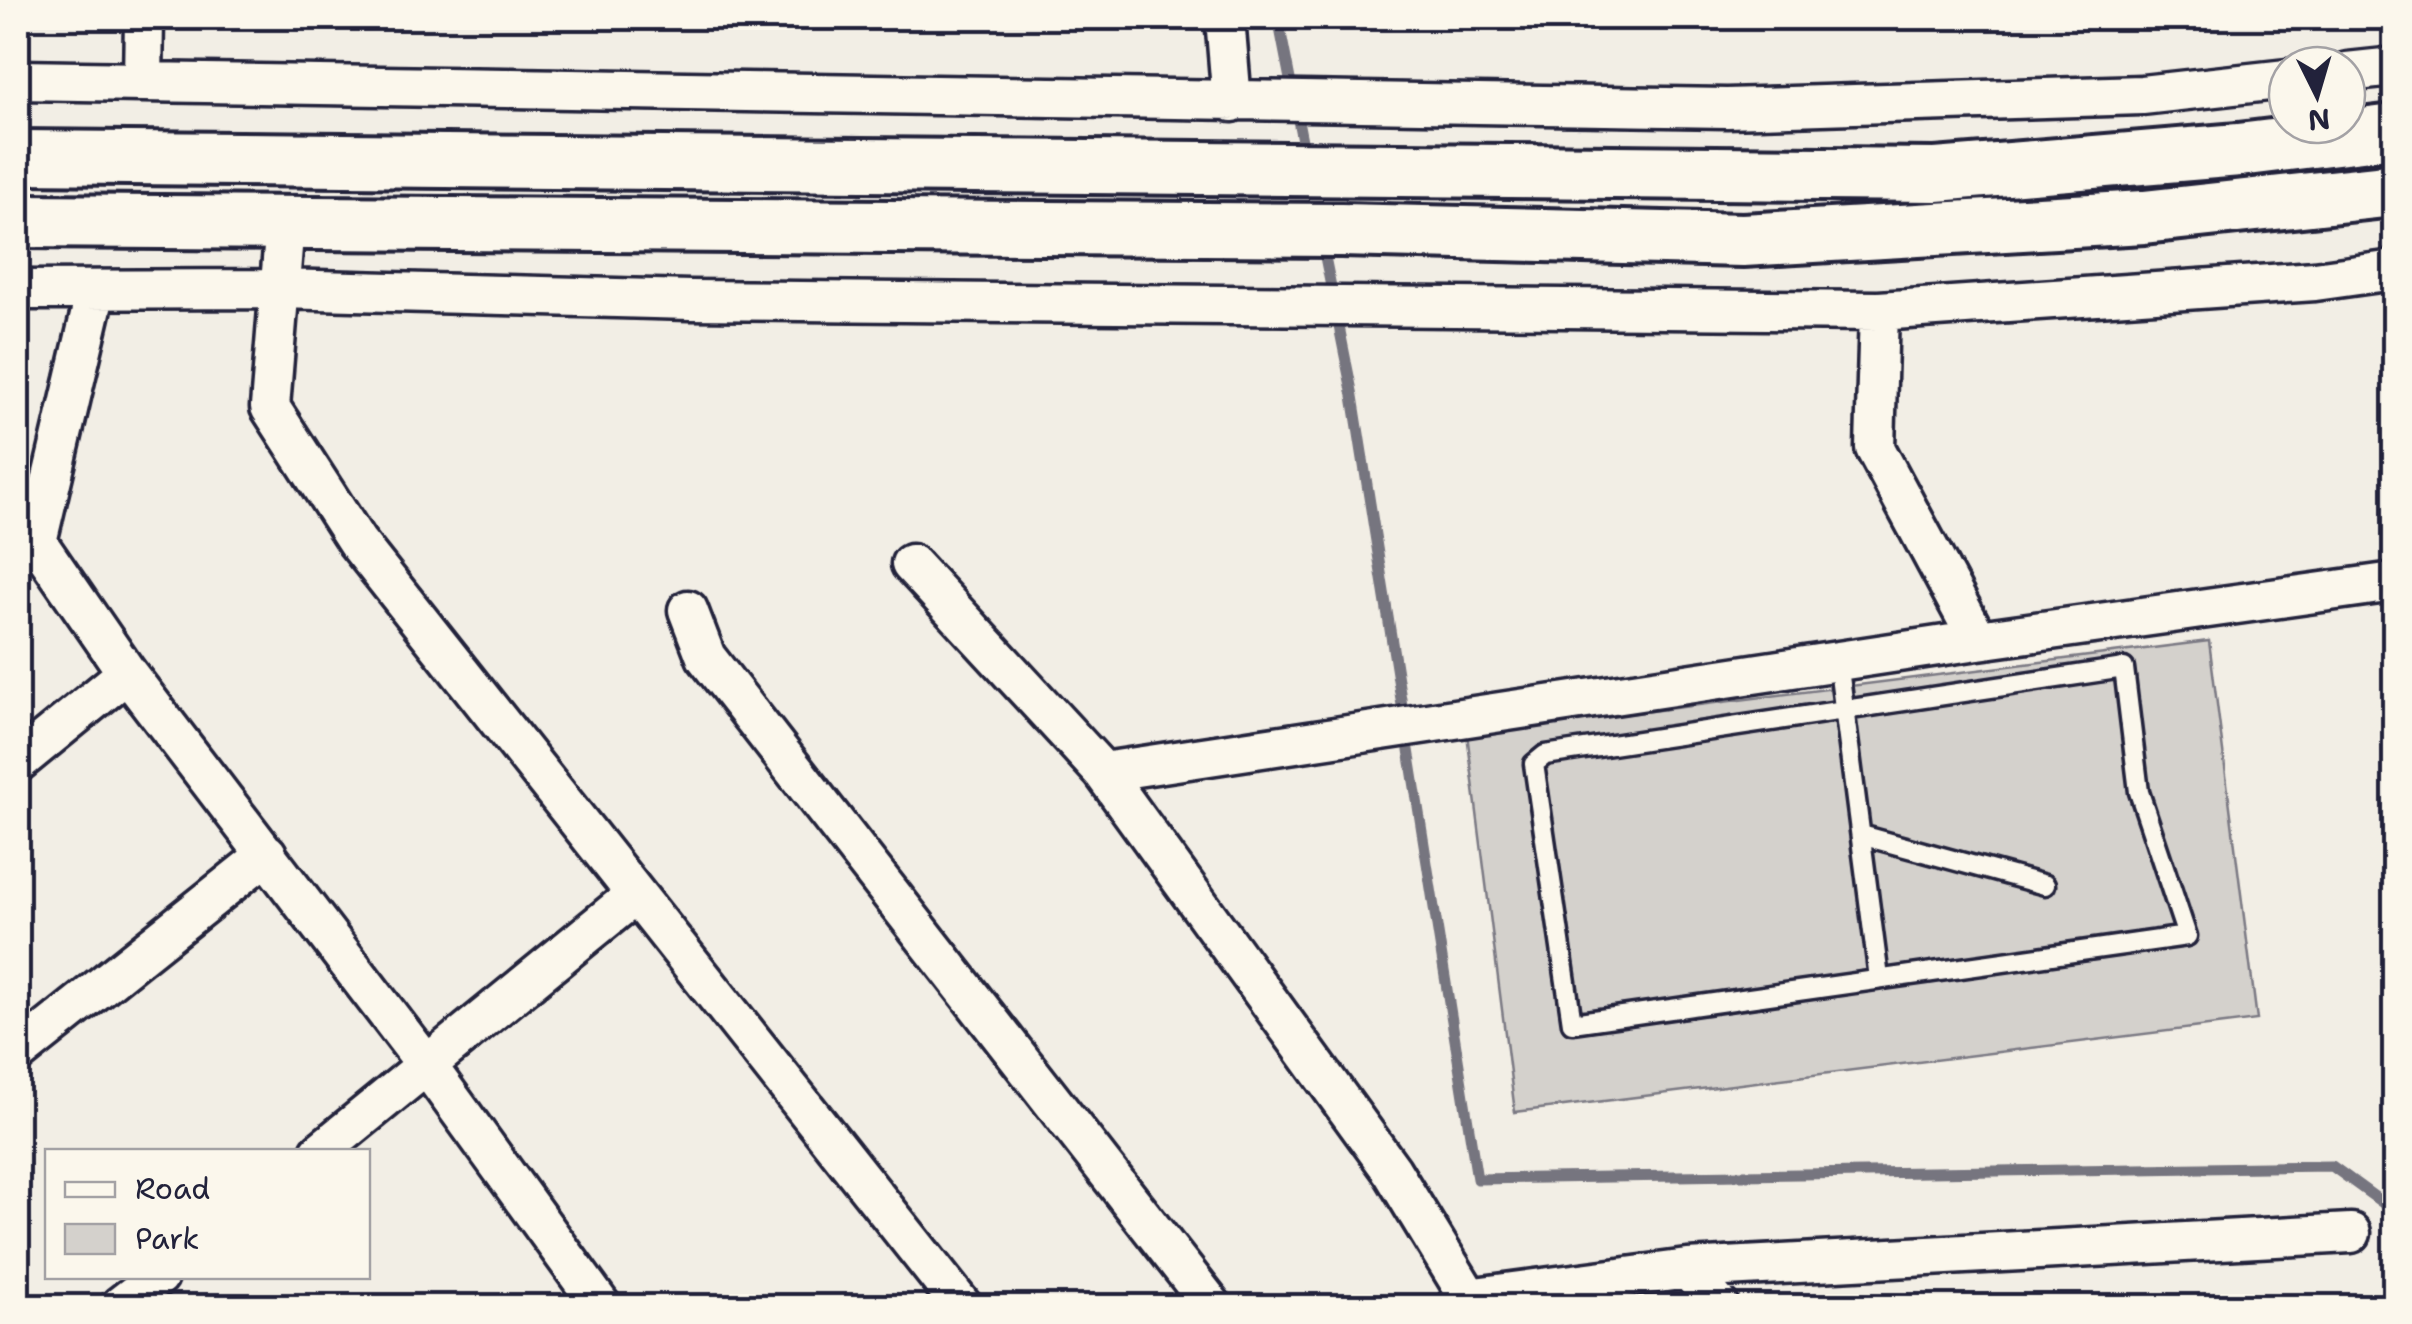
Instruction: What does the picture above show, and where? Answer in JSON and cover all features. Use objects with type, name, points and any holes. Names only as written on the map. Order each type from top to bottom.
[{"type":"street","points":[[143,81],[144,18]]},
{"type":"street","points":[[1225,18],[1232,102]]},
{"type":"street","points":[[2367,69],[2394,66]]},
{"type":"street","points":[[18,80],[1727,108],[2142,96],[2267,81]]},
{"type":"street","points":[[18,157],[1936,175],[2239,150],[2394,131]]},
{"type":"street","points":[[18,221],[1341,230],[1743,240],[2144,217],[2394,190]]},
{"type":"street","points":[[285,223],[270,407],[357,542],[962,1306]]},
{"type":"street","points":[[18,290],[280,289],[690,300],[1880,311],[2315,281],[2394,270]]},
{"type":"street","points":[[96,290],[36,542],[127,673],[428,1067],[602,1306]]},
{"type":"street","points":[[1880,311],[1875,448],[1978,640]]},
{"type":"street","points":[[911,564],[1104,772],[1392,1171],[1466,1304],[1688,1269],[2351,1233]]},
{"type":"street","points":[[1104,772],[1978,640],[2394,582]]},
{"type":"street","points":[[688,610],[706,657],[1212,1306]]},
{"type":"street","points":[[18,762],[127,673]]},
{"type":"street","points":[[18,1053],[267,854]]},
{"type":"street","points":[[324,1149],[635,895]]},
{"type":"street","points":[[1688,1269],[1719,1306]]},
{"type":"street","points":[[120,1306],[155,1279]]},
{"type":"lane","points":[[1838,662],[1879,978]]},
{"type":"lane","points":[[2124,668],[2139,792],[2187,936],[1879,978],[1572,1023],[1534,764],[1545,755],[1846,713],[2124,668]]},
{"type":"lane","points":[[1861,835],[2045,885]]},
{"type":"green space","points":[[2209,641],[2257,1020],[1515,1112],[1467,734]]},
{"type":"waterway","points":[[1278,18],[1305,156]]},
{"type":"waterway","points":[[1322,242],[1353,396],[1477,1179],[2332,1166],[2394,1211]]}]
